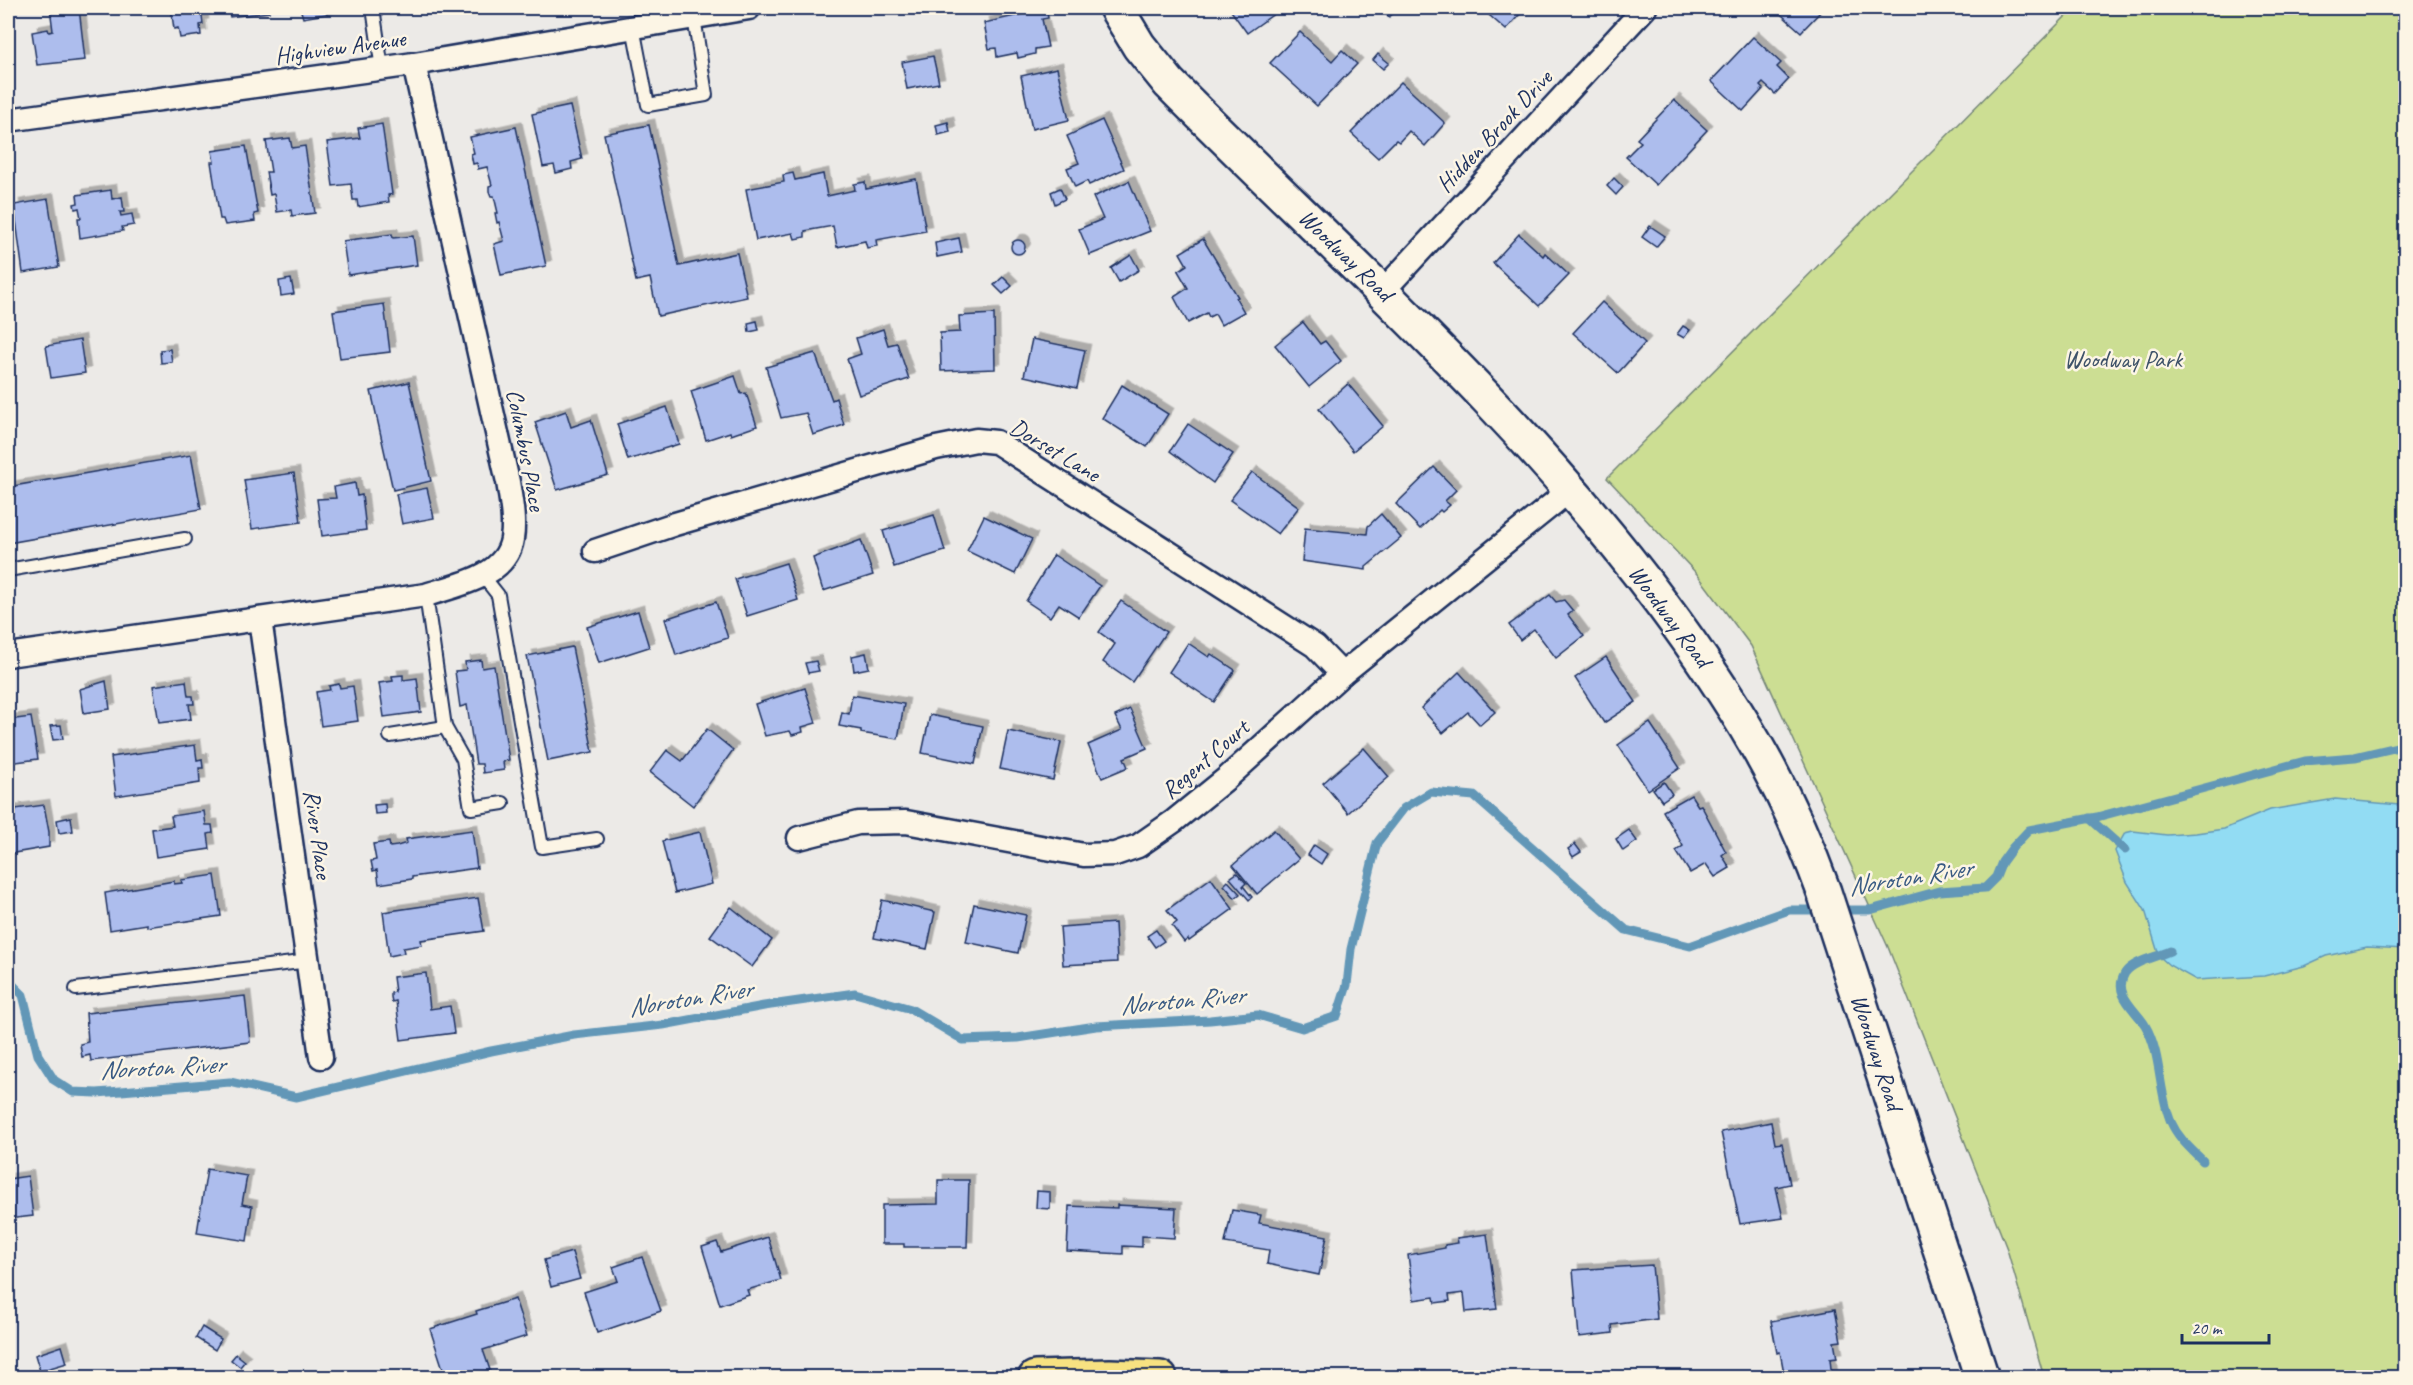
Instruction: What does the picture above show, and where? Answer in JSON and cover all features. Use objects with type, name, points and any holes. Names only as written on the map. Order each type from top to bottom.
[{"type":"main road","points":[[1035,1377],[1160,1377]]},
{"type":"street","name":"Highview Avenue","points":[[8,120],[382,69],[749,8]]},
{"type":"street","name":"Woodway Road","points":[[1116,8],[1139,46],[1169,83],[1383,291],[1502,413],[1570,490],[1658,598],[1713,674],[1748,729],[1798,826],[1824,892],[1981,1376]]},
{"type":"street","name":"Hidden Brook Drive","points":[[1383,291],[1645,8]]},
{"type":"street","name":"Columbus Place","points":[[8,656],[426,595],[483,576],[502,561],[512,541],[513,522],[508,482],[414,64]]},
{"type":"street","name":"Dorset Lane","points":[[595,550],[675,524],[936,448],[976,440],[996,442],[1315,646],[1342,674]]},
{"type":"street","name":"Regent Court","points":[[799,838],[858,823],[906,822],[1084,855],[1114,854],[1138,846],[1174,821],[1342,674],[1570,490]]},
{"type":"street","name":"River Place","points":[[260,619],[321,1057]]},
{"type":"lane","points":[[373,8],[382,69]]},
{"type":"lane","points":[[633,27],[648,105],[706,95],[694,16]]},
{"type":"lane","points":[[8,570],[185,539]]},
{"type":"lane","points":[[483,576],[498,595],[542,847],[597,839]]},
{"type":"lane","points":[[426,595],[445,727],[463,759],[471,808],[503,803]]},
{"type":"lane","points":[[390,736],[445,727]]},
{"type":"lane","points":[[76,989],[309,962]]},
{"type":"green space","name":"Woodway Park","points":[[2074,8],[2405,8],[2405,1377],[2044,1377],[2007,1249],[1888,947],[1751,646],[1697,574],[1607,478]]},
{"type":"water","points":[[2335,799],[2399,805],[2405,802],[2405,949],[2367,947],[2326,956],[2304,966],[2264,976],[2196,980],[2169,965],[2159,956],[2145,910],[2127,882],[2115,851],[2125,833],[2133,831],[2167,835],[2224,829],[2270,810]]},
{"type":"building","points":[[50,8],[79,8],[85,60],[37,65],[32,32],[48,29],[49,32],[53,31]]},
{"type":"building","points":[[171,8],[201,8],[203,24],[200,25],[201,35],[180,38],[178,28],[174,29]]},
{"type":"building","points":[[229,8],[268,8],[269,12],[230,17]]},
{"type":"building","points":[[300,8],[337,8],[338,12],[303,18]]},
{"type":"building","points":[[1027,8],[1046,8],[1048,18],[1042,19],[1048,47],[1035,49],[1035,54],[1018,58],[1017,53],[997,57],[996,48],[989,49],[984,23],[1028,13]]},
{"type":"building","points":[[1229,8],[1276,8],[1278,11],[1247,33]]},
{"type":"building","points":[[1381,8],[1400,8],[1389,17]]},
{"type":"building","points":[[1481,8],[1525,8],[1506,30]]},
{"type":"building","points":[[1774,8],[1824,8],[1801,32]]},
{"type":"building","points":[[1300,32],[1332,61],[1342,50],[1357,64],[1317,106],[1270,63]]},
{"type":"building","points":[[1753,37],[1781,63],[1777,67],[1789,79],[1775,94],[1763,83],[1760,86],[1763,89],[1743,111],[1711,81]]},
{"type":"building","points":[[1378,54],[1389,63],[1383,69],[1373,60]]},
{"type":"building","points":[[933,56],[939,83],[907,89],[902,62]]},
{"type":"building","points":[[1057,68],[1069,120],[1032,129],[1021,76]]},
{"type":"building","points":[[1401,82],[1445,123],[1425,146],[1409,131],[1378,158],[1351,133]]},
{"type":"building","points":[[1674,100],[1707,130],[1656,185],[1626,157],[1641,142],[1637,139]]},
{"type":"building","points":[[570,106],[582,159],[571,162],[572,169],[556,173],[554,165],[543,167],[532,114]]},
{"type":"building","points":[[1102,120],[1124,169],[1089,185],[1087,181],[1075,187],[1067,168],[1079,163],[1067,136]]},
{"type":"building","points":[[948,122],[950,132],[938,135],[936,125]]},
{"type":"building","points":[[382,124],[392,194],[388,195],[389,202],[358,207],[357,200],[353,200],[351,184],[333,186],[327,142],[360,138],[358,128]]},
{"type":"building","points":[[649,125],[679,266],[737,253],[747,297],[658,316],[650,278],[636,281],[604,134]]},
{"type":"building","points":[[516,127],[546,266],[501,275],[494,244],[504,241],[499,222],[497,223],[495,213],[498,213],[494,196],[491,196],[489,191],[489,186],[492,185],[487,167],[478,169],[477,163],[473,164],[471,154],[474,153],[470,137]]},
{"type":"building","points":[[290,138],[292,148],[305,146],[315,213],[292,216],[291,210],[277,212],[274,194],[270,195],[266,172],[271,172],[266,141]]},
{"type":"building","points":[[246,146],[258,213],[254,214],[255,221],[225,225],[223,219],[220,219],[211,162],[214,162],[212,151]]},
{"type":"building","points":[[793,173],[795,180],[823,174],[827,196],[855,190],[854,184],[865,182],[866,189],[916,179],[926,231],[876,240],[877,246],[867,248],[865,241],[837,247],[833,226],[805,231],[805,237],[795,239],[793,233],[756,240],[746,189],[784,182],[783,175]]},
{"type":"building","points":[[1614,178],[1623,187],[1616,195],[1607,186]]},
{"type":"building","points":[[1129,181],[1150,231],[1090,255],[1079,229],[1103,219],[1093,197]]},
{"type":"building","points":[[1060,188],[1065,199],[1055,204],[1051,192]]},
{"type":"building","points":[[111,190],[112,199],[122,197],[124,212],[120,212],[121,216],[132,214],[134,225],[122,227],[123,231],[80,238],[78,218],[81,218],[79,208],[75,209],[74,204],[78,203],[77,195]]},
{"type":"building","points":[[48,199],[59,267],[23,273],[14,205]]},
{"type":"building","points":[[1650,226],[1665,236],[1656,247],[1642,237]]},
{"type":"building","points":[[392,234],[393,238],[413,236],[417,265],[348,275],[343,241]]},
{"type":"building","points":[[1519,234],[1569,275],[1539,306],[1493,263]]},
{"type":"building","points":[[959,238],[962,252],[937,257],[935,243]]},
{"type":"building","points":[[1203,239],[1238,297],[1236,298],[1244,312],[1221,325],[1215,314],[1209,317],[1207,313],[1188,323],[1174,297],[1188,288],[1178,271],[1187,265],[1180,253]]},
{"type":"building","points":[[1018,240],[1023,242],[1025,247],[1023,252],[1018,254],[1013,252],[1011,247],[1013,242]]},
{"type":"building","points":[[1131,255],[1139,270],[1119,282],[1111,268]]},
{"type":"building","points":[[1003,277],[1012,286],[1003,294],[994,285]]},
{"type":"building","points":[[291,279],[294,294],[281,296],[279,281]]},
{"type":"building","points":[[1602,302],[1645,343],[1618,373],[1573,333]]},
{"type":"building","points":[[384,304],[390,352],[340,358],[333,311]]},
{"type":"building","points":[[994,314],[995,369],[941,371],[940,333],[960,332],[959,316]]},
{"type":"building","points":[[757,321],[759,330],[749,332],[748,323]]},
{"type":"building","points":[[1303,322],[1320,344],[1325,341],[1341,361],[1309,387],[1275,345]]},
{"type":"building","points":[[1683,326],[1690,330],[1684,338],[1677,334]]},
{"type":"building","points":[[883,329],[888,345],[897,343],[909,379],[859,395],[847,359],[861,354],[856,338]]},
{"type":"building","points":[[1032,339],[1085,350],[1077,388],[1024,376]]},
{"type":"building","points":[[80,340],[85,373],[51,378],[46,346]]},
{"type":"building","points":[[170,349],[172,362],[161,363],[160,350]]},
{"type":"building","points":[[815,353],[832,400],[836,398],[844,425],[813,435],[806,413],[781,418],[766,367]]},
{"type":"building","points":[[735,376],[741,394],[746,393],[757,426],[706,440],[691,391]]},
{"type":"building","points":[[409,382],[431,481],[393,490],[371,391]]},
{"type":"building","points":[[1348,384],[1383,426],[1353,451],[1319,409]]},
{"type":"building","points":[[1122,385],[1168,414],[1147,447],[1102,418]]},
{"type":"building","points":[[667,407],[679,444],[628,460],[617,424]]},
{"type":"building","points":[[566,411],[571,427],[591,420],[608,475],[557,490],[535,422]]},
{"type":"building","points":[[1188,424],[1233,454],[1213,483],[1170,451]]},
{"type":"building","points":[[191,455],[201,509],[8,543],[8,487]]},
{"type":"building","points":[[1434,467],[1456,490],[1445,501],[1450,505],[1442,512],[1440,510],[1420,529],[1396,504]]},
{"type":"building","points":[[1252,472],[1299,507],[1278,534],[1230,500]]},
{"type":"building","points":[[294,473],[301,522],[252,529],[244,480]]},
{"type":"building","points":[[355,483],[357,496],[362,495],[366,530],[322,536],[317,499],[336,498],[334,487]]},
{"type":"building","points":[[427,488],[434,518],[402,524],[396,494]]},
{"type":"building","points":[[1381,514],[1401,538],[1366,567],[1366,570],[1302,561],[1305,528],[1367,534],[1368,526]]},
{"type":"building","points":[[934,515],[945,551],[894,567],[883,531]]},
{"type":"building","points":[[984,516],[1032,539],[1015,574],[967,551]]},
{"type":"building","points":[[861,540],[873,575],[823,591],[813,558]]},
{"type":"building","points":[[1054,555],[1100,586],[1079,617],[1059,604],[1050,617],[1026,601]]},
{"type":"building","points":[[786,563],[798,600],[747,616],[735,579]]},
{"type":"building","points":[[1550,595],[1556,602],[1564,600],[1573,611],[1568,615],[1584,636],[1556,658],[1534,629],[1520,640],[1509,625]]},
{"type":"building","points":[[1121,601],[1166,632],[1132,682],[1103,662],[1115,644],[1099,632]]},
{"type":"building","points":[[716,602],[728,638],[676,655],[665,619]]},
{"type":"building","points":[[638,611],[649,647],[599,663],[587,627]]},
{"type":"building","points":[[1188,643],[1209,657],[1211,654],[1235,670],[1214,702],[1169,672]]},
{"type":"building","points":[[572,647],[593,752],[548,761],[527,656]]},
{"type":"building","points":[[866,653],[869,668],[854,671],[852,656]]},
{"type":"building","points":[[1606,657],[1636,702],[1604,723],[1575,678]]},
{"type":"building","points":[[481,660],[482,668],[494,666],[509,760],[503,761],[504,770],[483,773],[482,764],[476,764],[467,705],[460,707],[455,671],[466,670],[465,662]]},
{"type":"building","points":[[816,661],[819,671],[808,673],[805,663]]},
{"type":"building","points":[[1459,672],[1495,712],[1480,725],[1468,712],[1443,733],[1421,708]]},
{"type":"building","points":[[403,675],[403,680],[417,678],[421,712],[384,717],[379,683],[393,681],[392,676]]},
{"type":"building","points":[[106,681],[110,709],[84,713],[80,689]]},
{"type":"building","points":[[186,681],[188,696],[193,696],[194,704],[189,704],[191,719],[159,723],[153,686]]},
{"type":"building","points":[[339,684],[340,688],[353,686],[358,721],[321,726],[316,692],[330,690],[329,686]]},
{"type":"building","points":[[805,688],[816,723],[802,727],[803,732],[792,735],[790,731],[765,736],[755,704]]},
{"type":"building","points":[[852,695],[904,704],[898,739],[861,733],[861,730],[839,726],[842,712],[849,714]]},
{"type":"building","points":[[1130,709],[1147,748],[1124,758],[1128,767],[1102,778],[1088,745],[1122,730],[1115,716]]},
{"type":"building","points":[[930,715],[983,726],[975,764],[922,753]]},
{"type":"building","points":[[31,717],[38,759],[9,763],[8,720]]},
{"type":"building","points":[[1650,723],[1680,768],[1648,790],[1618,745]]},
{"type":"building","points":[[61,725],[63,739],[53,740],[50,726]]},
{"type":"building","points":[[707,729],[733,750],[693,806],[650,772],[667,750],[682,761]]},
{"type":"building","points":[[1008,731],[1061,742],[1053,780],[1000,769]]},
{"type":"building","points":[[195,745],[197,760],[202,759],[203,768],[199,768],[200,783],[116,796],[111,757]]},
{"type":"building","points":[[1364,748],[1389,777],[1348,813],[1323,783]]},
{"type":"building","points":[[1664,782],[1672,794],[1662,801],[1653,789]]},
{"type":"building","points":[[1691,795],[1698,806],[1701,805],[1726,852],[1722,855],[1730,868],[1715,877],[1706,864],[1690,873],[1676,851],[1683,846],[1663,811]]},
{"type":"building","points":[[385,804],[386,813],[375,814],[374,805]]},
{"type":"building","points":[[44,805],[49,847],[8,854],[8,810],[16,811],[15,809]]},
{"type":"building","points":[[204,811],[206,825],[212,825],[213,833],[208,834],[210,849],[156,857],[152,829],[173,826],[171,816]]},
{"type":"building","points":[[71,817],[73,831],[59,833],[57,820]]},
{"type":"building","points":[[472,830],[477,868],[379,884],[377,870],[373,871],[371,861],[376,860],[373,844],[389,842],[390,847],[407,843],[406,839]]},
{"type":"building","points":[[1274,830],[1299,859],[1257,894],[1233,865]]},
{"type":"building","points":[[1629,830],[1637,841],[1623,851],[1616,839]]},
{"type":"building","points":[[700,832],[712,884],[675,893],[662,841]]},
{"type":"building","points":[[1575,844],[1581,852],[1573,857],[1568,849]]},
{"type":"building","points":[[1314,845],[1327,854],[1321,864],[1308,855]]},
{"type":"building","points":[[1237,873],[1246,883],[1243,886],[1252,897],[1249,900],[1230,878]]},
{"type":"building","points":[[215,875],[221,916],[110,930],[105,893],[174,881],[174,884],[182,883],[181,880]]},
{"type":"building","points":[[1211,878],[1233,909],[1189,941],[1188,939],[1184,942],[1172,926],[1177,922],[1167,910]]},
{"type":"building","points":[[1228,881],[1240,894],[1235,898],[1224,885]]},
{"type":"building","points":[[478,898],[484,931],[421,940],[422,945],[403,948],[404,953],[389,956],[383,912]]},
{"type":"building","points":[[882,900],[935,912],[927,949],[874,938]]},
{"type":"building","points":[[974,904],[1026,915],[1018,953],[966,942]]},
{"type":"building","points":[[731,907],[772,940],[752,967],[710,936]]},
{"type":"building","points":[[1115,923],[1117,962],[1063,965],[1060,927]]},
{"type":"building","points":[[1156,930],[1164,941],[1155,947],[1147,936]]},
{"type":"building","points":[[426,973],[430,1009],[450,1006],[454,1033],[401,1040],[396,1001],[392,1002],[391,997],[391,993],[395,992],[393,977]]},
{"type":"building","points":[[245,996],[250,1042],[91,1061],[90,1055],[82,1057],[80,1044],[88,1042],[86,1013]]},
{"type":"building","points":[[1771,1122],[1775,1144],[1782,1143],[1790,1184],[1776,1187],[1783,1218],[1740,1224],[1721,1132]]},
{"type":"building","points":[[207,1169],[247,1176],[242,1204],[252,1206],[247,1241],[197,1233]]},
{"type":"building","points":[[28,1176],[33,1216],[8,1219],[8,1179]]},
{"type":"building","points":[[938,1180],[969,1180],[967,1247],[904,1247],[904,1244],[882,1244],[882,1205],[938,1204]]},
{"type":"building","points":[[1037,1191],[1050,1192],[1050,1209],[1036,1208]]},
{"type":"building","points":[[1117,1205],[1176,1208],[1174,1238],[1142,1236],[1142,1247],[1123,1246],[1123,1254],[1067,1251],[1069,1206],[1117,1208]]},
{"type":"building","points":[[1232,1210],[1261,1215],[1259,1223],[1327,1236],[1319,1275],[1267,1264],[1269,1250],[1225,1243]]},
{"type":"building","points":[[1487,1234],[1497,1309],[1466,1312],[1464,1293],[1449,1295],[1450,1301],[1435,1303],[1434,1297],[1414,1300],[1408,1255],[1445,1248],[1445,1245],[1458,1243],[1457,1238]]},
{"type":"building","points":[[768,1237],[781,1280],[747,1290],[749,1295],[720,1305],[702,1247],[717,1242],[721,1252]]},
{"type":"building","points":[[572,1252],[580,1279],[551,1287],[544,1260]]},
{"type":"building","points":[[642,1257],[661,1311],[597,1333],[584,1292],[618,1281],[613,1267]]},
{"type":"building","points":[[1652,1265],[1657,1319],[1612,1325],[1613,1333],[1579,1337],[1573,1270]]},
{"type":"building","points":[[515,1299],[527,1336],[483,1350],[490,1370],[468,1378],[446,1378],[430,1329]]},
{"type":"building","points":[[1835,1309],[1841,1341],[1834,1342],[1837,1358],[1830,1359],[1832,1378],[1785,1378],[1780,1352],[1777,1353],[1771,1321]]},
{"type":"building","points":[[202,1327],[221,1339],[215,1350],[196,1338]]},
{"type":"building","points":[[62,1346],[67,1363],[40,1371],[35,1355]]},
{"type":"building","points":[[236,1354],[245,1361],[240,1367],[231,1360]]},
{"type":"waterway","name":"Noroton River","points":[[8,980],[23,995],[38,1055],[54,1080],[73,1092],[97,1093],[230,1082],[296,1097],[491,1051],[574,1035],[663,1025],[764,1006],[855,993],[911,1009],[963,1040],[1018,1038],[1096,1026],[1258,1015],[1302,1028],[1337,1016],[1347,985],[1351,949],[1377,843],[1404,808],[1431,792],[1474,796],[1626,930],[1690,946],[1789,910],[1870,910],[1939,891],[1985,888],[1996,877],[2002,862],[2013,847],[2029,830],[2097,817],[2305,761],[2355,757],[2406,745]]},
{"type":"waterway","points":[[2089,818],[2125,850]]},
{"type":"waterway","points":[[2170,951],[2139,962],[2129,969],[2125,973],[2121,988],[2123,995],[2145,1025],[2150,1036],[2171,1122],[2189,1148],[2203,1161]]}]
